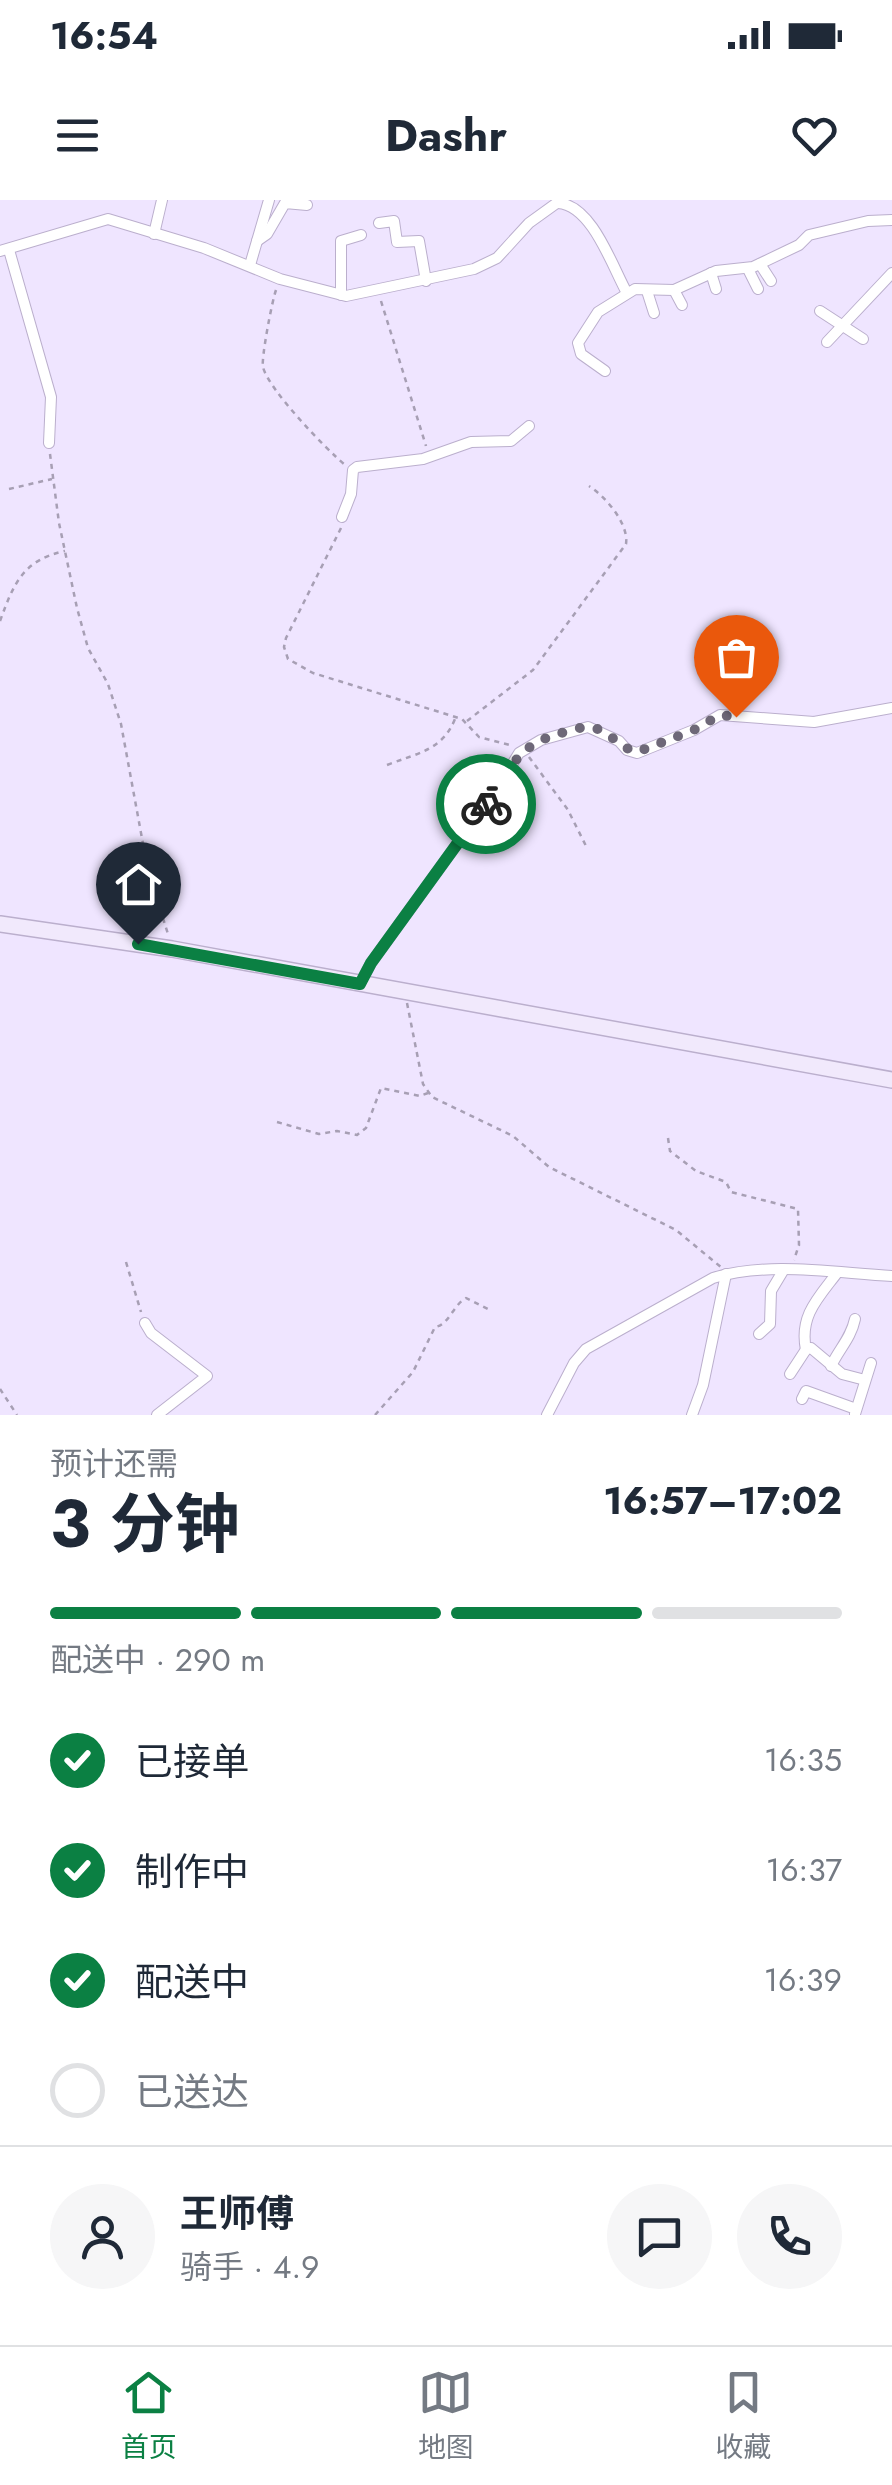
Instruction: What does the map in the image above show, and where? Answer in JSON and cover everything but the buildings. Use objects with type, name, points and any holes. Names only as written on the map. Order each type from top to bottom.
[{"type":"street","points":[[154,234],[162,200]]},
{"type":"street","points":[[250,265],[269,200]]},
{"type":"street","points":[[49,443],[51,396],[4,250],[108,219],[279,278],[341,295],[474,269],[497,258],[529,224],[559,201],[574,207],[588,223],[627,293]]},
{"type":"street","points":[[257,241],[267,234],[284,203],[307,205]]},
{"type":"street","points":[[604,371],[581,354],[578,342],[598,312],[627,293],[674,290],[711,273],[748,269],[799,245],[809,236],[868,220],[892,220]]},
{"type":"street","points":[[379,223],[394,222],[397,242],[418,241],[426,281]]},
{"type":"street","points":[[341,295],[340,241],[361,235]]},
{"type":"street","points":[[760,264],[771,281]]},
{"type":"street","points":[[748,269],[758,289]]},
{"type":"street","points":[[827,342],[892,272]]},
{"type":"street","points":[[711,273],[716,289]]},
{"type":"street","points":[[674,290],[682,306]]},
{"type":"street","points":[[646,291],[654,313]]},
{"type":"street","points":[[820,311],[863,338]]},
{"type":"street","points":[[342,517],[352,494],[353,470],[430,458],[471,442],[511,442],[530,426]]},
{"type":"street","points":[[360,984],[371,963],[500,786],[519,753],[540,740],[588,727],[637,752],[694,730],[720,715],[814,722],[892,708]]},
{"type":"street","points":[[0,924],[172,949],[892,1080]]},
{"type":"street","points":[[766,1334],[771,1291],[786,1271]]},
{"type":"street","points":[[547,1415],[574,1363],[586,1349],[705,1282],[726,1274],[786,1271],[892,1276]]},
{"type":"street","points":[[790,1374],[806,1350],[802,1330],[807,1316],[837,1273]]},
{"type":"street","points":[[692,1415],[703,1385],[726,1274]]},
{"type":"street","points":[[830,1366],[850,1338],[855,1319]]},
{"type":"street","points":[[146,1323],[151,1333],[207,1376],[157,1415]]},
{"type":"street","points":[[806,1350],[815,1350],[830,1366],[849,1377],[865,1380]]},
{"type":"street","points":[[802,1399],[806,1391],[856,1412],[871,1362]]},
{"type":"path","points":[[279,278],[262,366],[273,386],[326,448],[353,470]]},
{"type":"path","points":[[378,290],[430,458]]},
{"type":"path","points":[[49,443],[88,648],[108,684],[121,724],[148,870],[172,949]]},
{"type":"path","points":[[8,489],[53,478]]},
{"type":"path","points":[[466,722],[533,670],[626,544],[627,536],[620,522],[605,499],[589,486]]},
{"type":"path","points":[[342,517],[340,530],[286,638],[288,658],[314,673],[456,718],[466,722],[479,736],[512,746],[538,767],[568,810],[586,846]]},
{"type":"path","points":[[0,621],[23,571],[67,550]]},
{"type":"path","points":[[387,765],[441,742],[451,732],[456,718]]},
{"type":"path","points":[[406,992],[418,1062],[429,1092],[441,1102],[513,1136],[549,1167],[676,1230],[708,1253],[726,1274]]},
{"type":"path","points":[[277,1122],[319,1134],[337,1131],[357,1135],[366,1128],[381,1088],[420,1096],[429,1092]]},
{"type":"path","points":[[668,1138],[670,1151],[696,1171],[726,1182],[731,1192],[798,1209],[798,1245],[786,1271]]},
{"type":"path","points":[[126,1262],[146,1323]]},
{"type":"path","points":[[374,1415],[413,1372],[435,1327],[443,1324],[457,1303],[466,1298],[488,1309]]},
{"type":"path","points":[[0,1389],[17,1415]]},
{"type":"way so far","points":[[486,804],[519,753],[540,740],[588,727],[637,752],[694,730],[720,715],[736,717]]},
{"type":"route","points":[[138,944],[360,984],[371,963],[486,804]]}]
